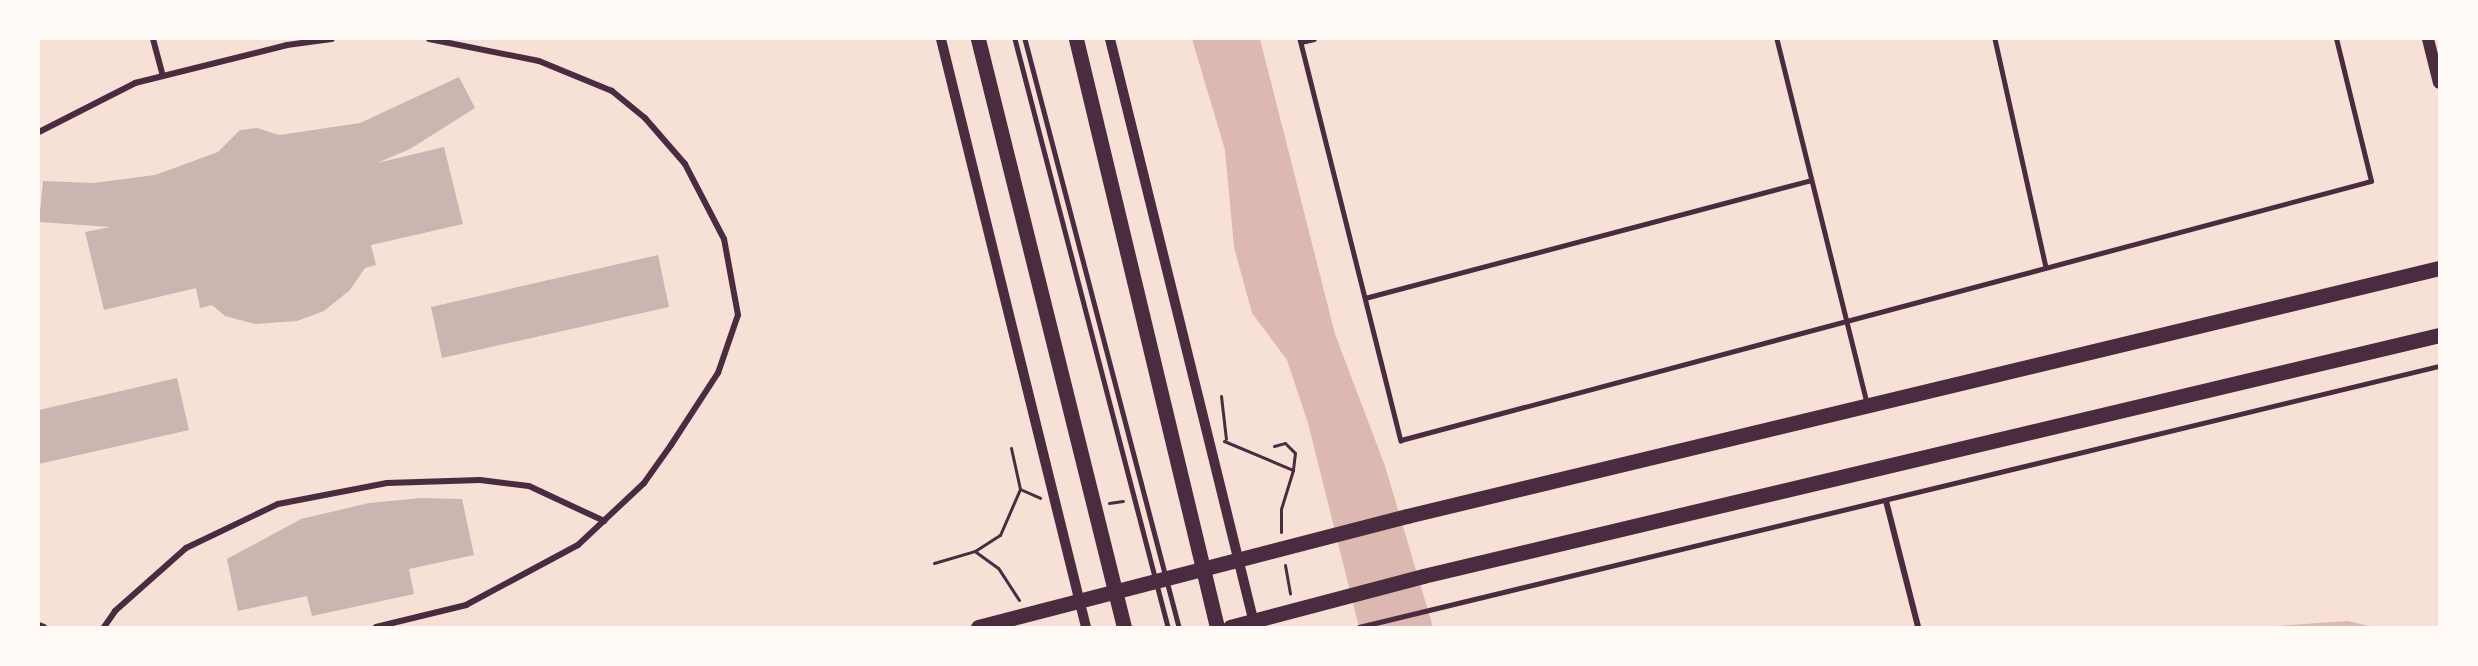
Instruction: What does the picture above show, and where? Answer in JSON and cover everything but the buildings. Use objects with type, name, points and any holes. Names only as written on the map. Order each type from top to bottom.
[{"type":"main road","points":[[978,39],[1124,627]]},
{"type":"main road","points":[[1076,39],[1216,627]]},
{"type":"main road","points":[[2428,39],[2439,82]]},
{"type":"main road","points":[[978,627],[1116,593],[1202,567],[1238,560],[1407,516],[2439,268]]},
{"type":"main road","points":[[1230,627],[1254,624],[1423,576],[2439,335]]},
{"type":"street","points":[[153,39],[163,76]]},
{"type":"street","points":[[39,132],[135,83],[299,41],[332,39]]},
{"type":"street","points":[[376,627],[466,605],[578,545],[644,483],[718,373],[738,315],[724,239],[685,164],[645,118],[612,91],[539,61],[429,39]]},
{"type":"street","points":[[941,39],[1086,627]]},
{"type":"street","points":[[1110,39],[1254,624]]},
{"type":"street","points":[[104,627],[115,611],[186,548],[278,504],[387,483],[480,480],[529,486],[604,521]]},
{"type":"street","points":[[1886,501],[1918,627]]},
{"type":"street","points":[[39,625],[44,627]]},
{"type":"lane","points":[[1015,39],[1162,579],[1179,627]]},
{"type":"lane","points":[[1025,39],[1162,579],[1168,627]]},
{"type":"lane","points":[[1314,39],[1300,41],[1401,441],[2371,181],[2336,39]]},
{"type":"lane","points":[[1778,39],[1868,405]]},
{"type":"lane","points":[[1995,39],[2046,267]]},
{"type":"lane","points":[[1365,298],[1811,180]]},
{"type":"lane","points":[[1359,627],[2439,366]]},
{"type":"path","points":[[1221,396],[1227,439]]},
{"type":"path","points":[[1274,446],[1285,443],[1295,453],[1293,470]]},
{"type":"path","points":[[1011,448],[1020,489]]},
{"type":"path","points":[[933,563],[975,551]]},
{"type":"shaded area","points":[[1192,39],[1260,39],[1335,334],[1385,466],[1433,627],[1359,627],[1308,423],[1287,360],[1252,313],[1234,247],[1225,150]]},
{"type":"shaded area","points":[[2348,621],[2373,627],[2274,627],[2276,626]]}]
